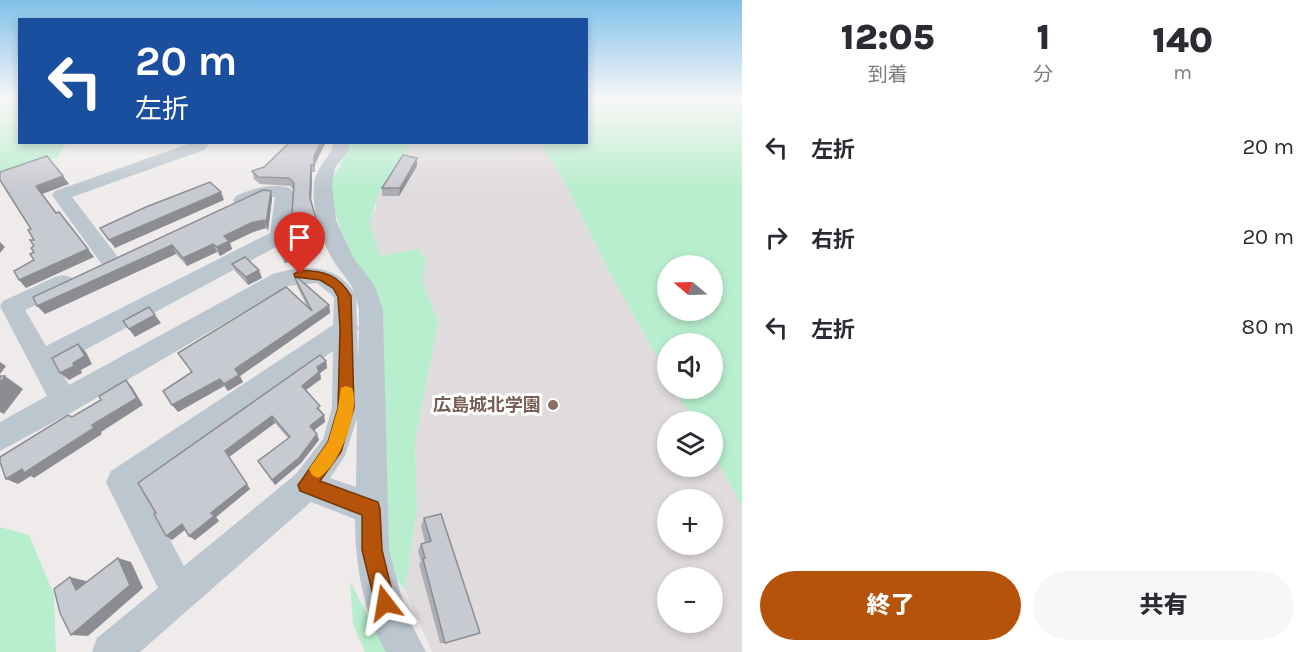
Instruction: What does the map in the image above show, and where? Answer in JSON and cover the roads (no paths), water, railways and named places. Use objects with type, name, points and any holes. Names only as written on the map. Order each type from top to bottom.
[{"type":"street","points":[[94,269],[61,195],[202,144]]},
{"type":"street","points":[[342,144],[340,151],[327,167],[323,185],[326,220],[344,261],[363,285],[370,309],[373,343],[372,550],[389,621],[407,652]]},
{"type":"street","points":[[40,360],[280,236],[284,192],[262,191],[219,211]]},
{"type":"street","points":[[64,402],[11,307],[132,251]]},
{"type":"street","points":[[0,437],[281,280],[300,274],[323,275],[337,284],[345,296],[346,408],[335,446],[307,485],[111,652]]},
{"type":"street","points":[[179,593],[122,482],[347,328]]},
{"type":"street","points":[[307,485],[371,509]]},
{"type":"place","name":"広島城北学園","points":[[553,405]]}]
